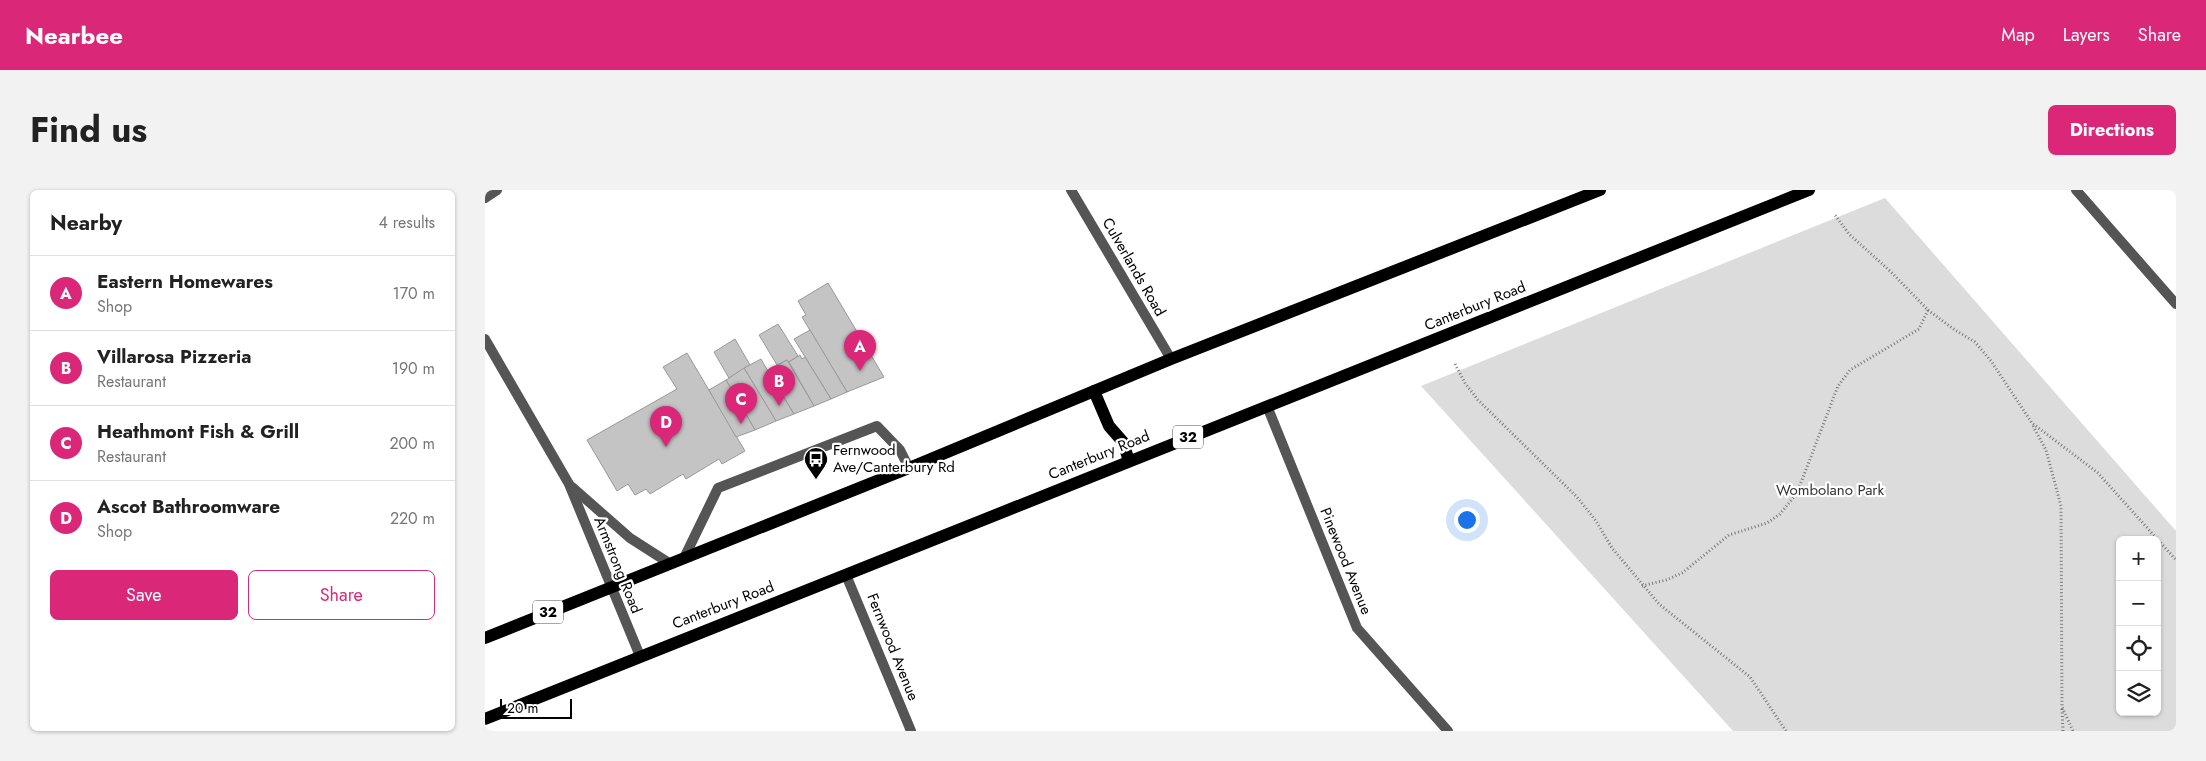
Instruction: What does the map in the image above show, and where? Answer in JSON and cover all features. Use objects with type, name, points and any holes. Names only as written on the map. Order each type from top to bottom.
[{"type":"main road","name":"32","points":[[485,638],[610,586],[909,468],[1171,359],[1600,190]]},
{"type":"main road","name":"Canterbury Road","points":[[485,718],[1809,190]]},
{"type":"main road","points":[[1094,391],[1109,426],[1123,442],[1129,461]]},
{"type":"street","points":[[485,198],[497,190]]},
{"type":"street","name":"Culverlands Road","points":[[1071,190],[1171,359]]},
{"type":"street","points":[[2076,190],[2176,304]]},
{"type":"street","name":"Armstrong Road","points":[[485,339],[569,484],[610,586],[641,656]]},
{"type":"street","name":"Pinewood Avenue","points":[[1267,406],[1357,628],[1448,731]]},
{"type":"street","points":[[685,556],[718,488],[877,426],[899,450],[909,468]]},
{"type":"street","name":"Armstrong Road","points":[[569,484],[630,538],[669,563]]},
{"type":"street","name":"Fernwood Avenue","points":[[847,575],[911,731]]},
{"type":"path","points":[[1835,215],[1849,234],[1891,271],[1928,310],[1975,342],[1991,361],[2032,423],[2046,450],[2061,506],[2063,731]]},
{"type":"path","points":[[1642,586],[1666,580],[1682,573],[1729,535],[1767,522],[1780,514],[1797,492],[1838,386],[1850,370],[1919,329],[1928,310]]},
{"type":"path","points":[[1455,364],[1465,383],[1478,400],[1577,497],[1596,521],[1611,548],[1642,586],[1680,622],[1750,677],[1786,731]]},
{"type":"path","points":[[2032,423],[2098,473],[2176,560]]},
{"type":"path","points":[[2062,707],[2073,731]]},
{"type":"green space","name":"Wombolano Park","points":[[1885,198],[2176,531],[2176,731],[1733,731],[1421,386]]},
{"type":"building","points":[[828,283],[884,377],[847,392],[802,317],[806,315],[798,301]]},
{"type":"building","points":[[778,324],[798,356],[789,362],[787,360],[777,365],[759,335]]},
{"type":"building","points":[[810,330],[847,392],[831,399],[794,339]]},
{"type":"building","points":[[735,339],[750,365],[729,378],[714,352]]},
{"type":"building","points":[[687,353],[745,451],[722,464],[719,459],[686,479],[683,474],[650,494],[646,489],[635,495],[628,484],[617,491],[587,440],[677,389],[663,367]]},
{"type":"building","points":[[800,355],[802,359],[805,357],[831,399],[814,406],[789,362]]},
{"type":"building","points":[[761,359],[794,414],[776,421],[744,368]]},
{"type":"building","points":[[787,360],[814,406],[794,414],[768,371]]},
{"type":"building","points":[[744,368],[776,421],[755,430],[726,380]]},
{"type":"building","points":[[726,380],[755,430],[736,437],[709,390]]},
{"type":"place","name":"Eastern Homewares","points":[[860,371]]},
{"type":"place","name":"Villarosa Pizzeria","points":[[779,406]]},
{"type":"place","name":"Heathmont Fish & Grill","points":[[741,424]]},
{"type":"place","name":"Ascot Bathroomware","points":[[666,447]]},
{"type":"place","name":"Fernwood Ave/Canterbury Rd","points":[[816,480]]}]
